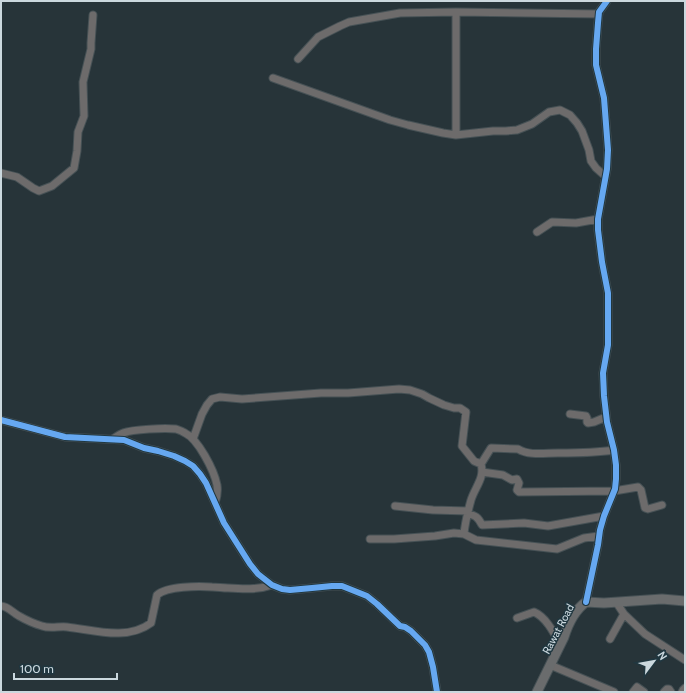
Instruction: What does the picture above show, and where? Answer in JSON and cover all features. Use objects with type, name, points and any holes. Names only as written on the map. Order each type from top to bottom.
[{"type":"main road","name":"Rawat Road","points":[[537,692],[567,628],[580,606],[586,602],[604,603],[662,599],[685,601]]},
{"type":"street","points":[[586,602],[599,536],[604,516],[614,491],[616,479],[614,450],[606,417],[603,379],[608,345],[608,292],[598,230],[598,219],[608,150],[604,98],[596,65],[599,12],[607,1]]},
{"type":"street","points":[[298,59],[318,37],[349,22],[400,13],[456,12],[599,14]]},
{"type":"street","points":[[456,12],[456,135]]},
{"type":"street","points":[[1,173],[16,177],[33,188],[39,190],[52,186],[74,168],[78,132],[84,116],[83,82],[91,49],[93,15]]},
{"type":"street","points":[[273,78],[408,126],[456,135],[517,130],[532,124],[549,112],[560,110],[570,115],[577,123],[582,131],[589,150],[591,161],[605,176]]},
{"type":"street","points":[[537,232],[552,222],[576,223],[598,219]]},
{"type":"street","points":[[193,439],[207,405],[212,399],[220,397],[242,399],[400,389],[410,390],[422,394],[438,403],[454,408],[460,408],[466,412],[462,446],[474,461],[481,464]]},
{"type":"street","points":[[570,414],[586,416],[588,423],[606,417]]},
{"type":"street","points":[[1,420],[65,437],[124,440],[185,461],[193,466],[206,483],[224,523],[258,574],[272,585],[282,589],[290,590],[342,586],[367,596],[395,622],[400,626],[405,627],[425,645],[429,652],[433,667],[437,692]]},
{"type":"street","points":[[112,439],[124,432],[147,429],[177,429],[188,434],[208,461],[212,470],[217,485],[215,503]]},
{"type":"street","points":[[464,534],[471,498],[480,481],[482,472],[481,464],[491,448],[518,449],[537,453],[594,453],[614,450]]},
{"type":"street","points":[[482,472],[503,475],[512,480],[517,479],[519,483],[518,490],[519,492],[523,493],[550,491],[614,491],[639,487],[645,508],[648,509],[662,505]]},
{"type":"street","points":[[395,506],[468,512],[478,518],[482,525],[524,523],[548,526],[604,516]]},
{"type":"street","points":[[370,539],[394,540],[454,533],[464,534],[476,540],[557,549],[584,538],[599,536]]},
{"type":"street","points":[[1,606],[44,627],[65,627],[119,633],[144,628],[151,623],[157,595],[165,590],[203,587],[251,588],[272,585]]},
{"type":"street","points":[[616,602],[624,614],[650,638],[685,660]]},
{"type":"street","points":[[517,618],[534,612],[538,613],[546,622],[560,644]]},
{"type":"street","points":[[610,639],[624,614]]},
{"type":"street","points":[[550,665],[614,692]]},
{"type":"street","points":[[633,692],[637,687],[644,692]]},
{"type":"street","points":[[664,692],[667,689],[671,692]]},
{"type":"cycle path","points":[[586,602],[600,530],[615,489],[616,479],[614,450],[607,422],[604,396],[603,373],[608,345],[608,293],[598,230],[598,219],[607,169],[608,150],[604,98],[596,65],[596,49],[599,12],[607,1]]},
{"type":"cycle path","points":[[1,420],[65,437],[124,440],[185,461],[193,466],[206,483],[224,523],[258,574],[272,585],[282,589],[290,590],[342,586],[367,596],[400,626],[411,631],[425,645],[429,652],[433,667],[437,692]]}]
